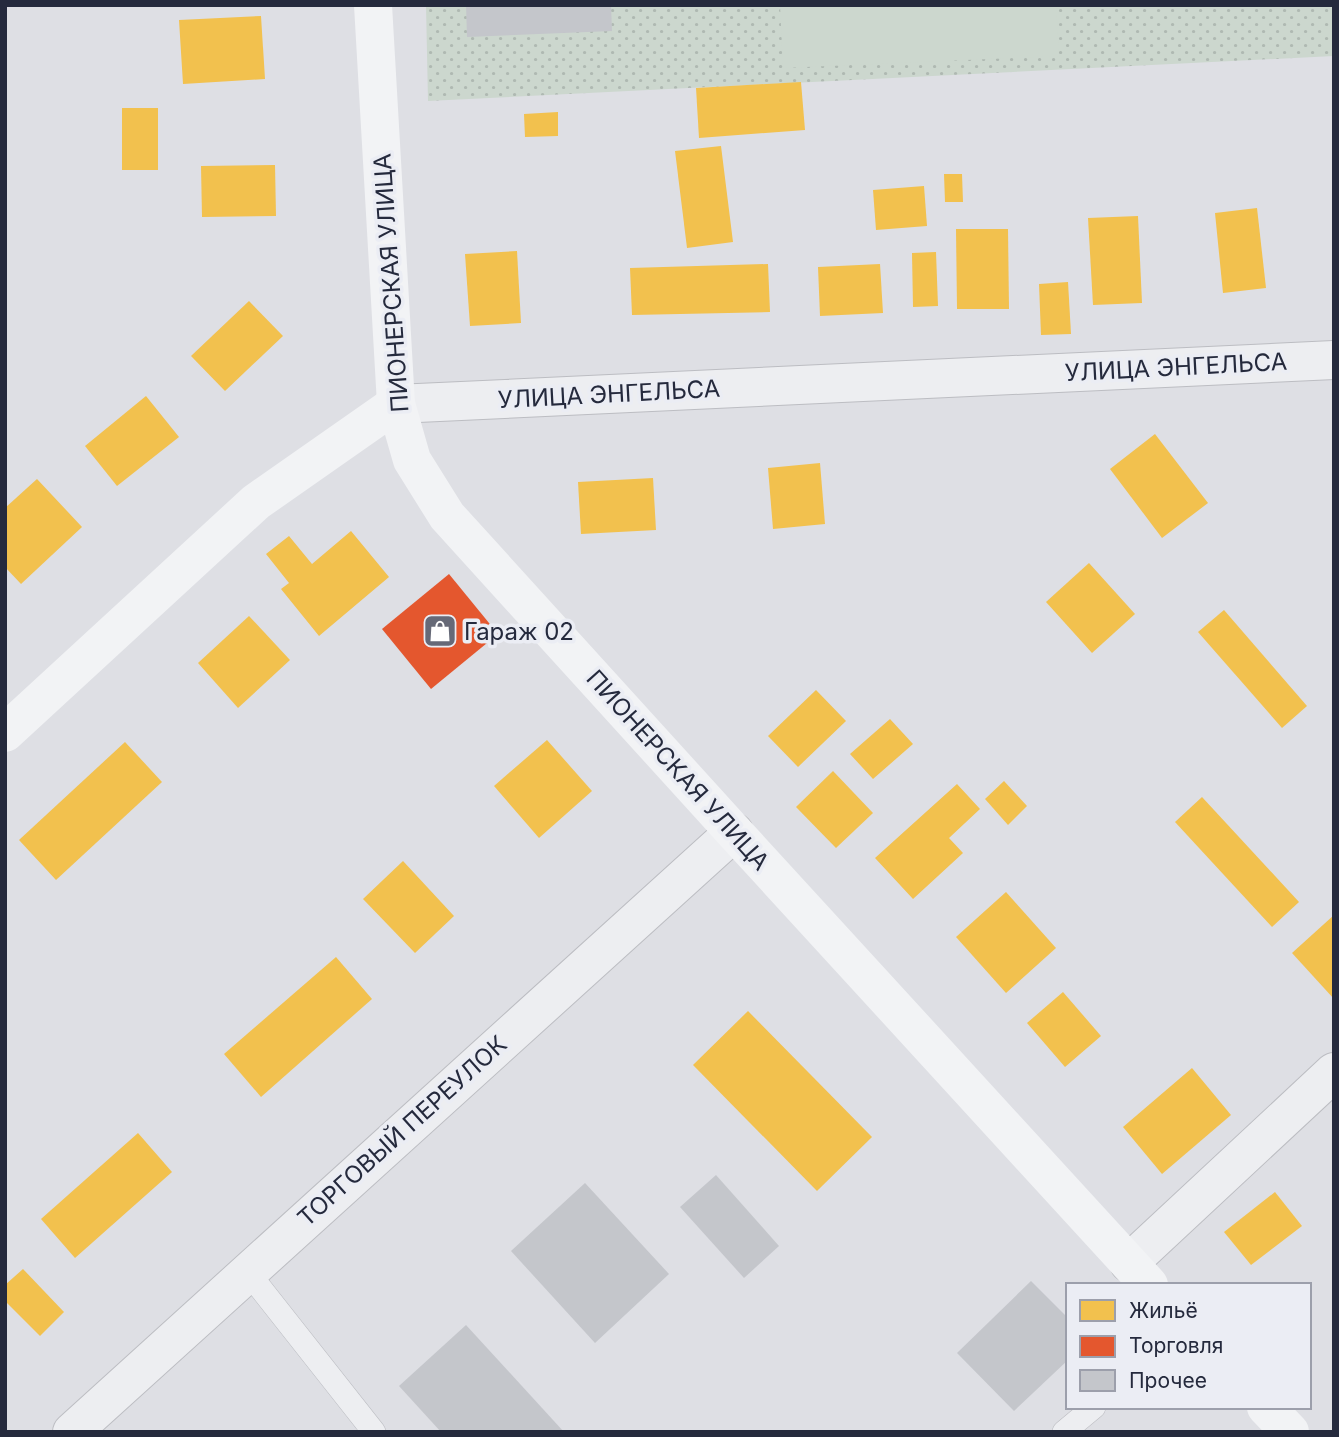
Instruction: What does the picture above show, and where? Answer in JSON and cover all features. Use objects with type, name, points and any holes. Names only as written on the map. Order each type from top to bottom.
[{"type":"street","name":"ПИОНЕРСКАЯ УЛИЦА","points":[[373,5],[396,404],[412,460],[447,516],[1139,1274]]},
{"type":"street","name":"УЛИЦА ЭНГЕЛЬСА","points":[[396,404],[1334,360]]},
{"type":"street","points":[[5,733],[256,502],[396,404]]},
{"type":"street","name":"ТОРГОВЫЙ ПЕРЕУЛОК","points":[[72,1432],[734,832]]},
{"type":"street","points":[[1139,1274],[1334,1072]]},
{"type":"street","points":[[1268,1409],[1290,1432]]},
{"type":"lane","points":[[247,1271],[374,1432]]},
{"type":"lane","points":[[1064,1432],[1092,1409]]},
{"type":"shaded area","points":[[426,5],[1334,5],[1334,56],[428,101]]},
{"type":"shaded area","points":[[780,5],[1056,5],[1059,56],[783,68]]},
{"type":"building: Жильё","points":[[261,16],[265,79],[183,84],[179,20]]},
{"type":"building: Жильё","points":[[801,82],[805,130],[699,138],[696,88]]},
{"type":"building: Жильё","points":[[122,108],[158,108],[158,170],[122,170]]},
{"type":"building: Жильё","points":[[558,112],[558,136],[525,137],[524,114]]},
{"type":"building: Жильё","points":[[721,146],[733,242],[687,248],[675,151]]},
{"type":"building: Жильё","points":[[275,165],[276,216],[202,217],[201,166]]},
{"type":"building: Жильё","points":[[944,174],[962,174],[963,202],[945,202]]},
{"type":"building: Жильё","points":[[924,186],[927,226],[876,230],[873,190]]},
{"type":"building: Жильё","points":[[1257,208],[1266,288],[1223,293],[1215,213]]},
{"type":"building: Жильё","points":[[1138,216],[1142,303],[1093,305],[1088,218]]},
{"type":"building: Жильё","points":[[956,229],[1008,229],[1009,309],[957,309]]},
{"type":"building: Жильё","points":[[517,251],[521,323],[470,326],[465,254]]},
{"type":"building: Жильё","points":[[936,252],[938,306],[913,307],[912,253]]},
{"type":"building: Жильё","points":[[768,264],[770,312],[632,315],[630,268]]},
{"type":"building: Жильё","points":[[880,264],[883,313],[820,316],[818,267]]},
{"type":"building: Жильё","points":[[1068,282],[1071,334],[1041,335],[1039,284]]},
{"type":"building: Жильё","points":[[249,301],[283,336],[225,391],[191,356]]},
{"type":"building: Жильё","points":[[146,396],[179,437],[117,486],[85,446]]},
{"type":"building: Жильё","points":[[1155,434],[1208,503],[1162,538],[1110,469]]},
{"type":"building: Жильё","points":[[820,463],[825,524],[773,529],[768,468]]},
{"type":"building: Жильё","points":[[653,478],[656,530],[581,534],[578,482]]},
{"type":"building: Жильё","points":[[37,479],[82,527],[21,584],[5,567],[5,508]]},
{"type":"building: Жильё","points":[[351,531],[389,577],[319,636],[281,589],[289,583],[266,554],[289,536],[312,564]]},
{"type":"building: Жильё","points":[[1089,563],[1135,614],[1092,653],[1046,602]]},
{"type":"building: Жильё","points":[[1224,610],[1307,706],[1282,728],[1198,632]]},
{"type":"building: Жильё","points":[[249,616],[290,660],[238,708],[198,663]]},
{"type":"building: Жильё","points":[[816,690],[846,721],[798,767],[768,736]]},
{"type":"building: Жильё","points":[[890,719],[913,744],[873,779],[850,754]]},
{"type":"building: Жильё","points":[[547,740],[592,791],[539,838],[494,786]]},
{"type":"building: Жильё","points":[[125,742],[162,782],[56,880],[19,840]]},
{"type":"building: Жильё","points":[[833,771],[873,813],[836,848],[796,807]]},
{"type":"building: Жильё","points":[[1004,781],[1027,806],[1008,825],[985,799]]},
{"type":"building: Жильё","points":[[957,784],[980,809],[949,838],[963,853],[913,899],[875,858]]},
{"type":"building: Жильё","points":[[1202,797],[1299,902],[1272,927],[1175,822]]},
{"type":"building: Жильё","points":[[403,861],[454,916],[415,953],[363,899]]},
{"type":"building: Жильё","points":[[1006,892],[1056,948],[1006,993],[956,937]]},
{"type":"building: Жильё","points":[[1334,915],[1334,999],[1292,953]]},
{"type":"building: Жильё","points":[[336,957],[372,999],[261,1097],[224,1054]]},
{"type":"building: Жильё","points":[[1063,992],[1101,1036],[1065,1067],[1027,1023]]},
{"type":"building: Жильё","points":[[748,1011],[872,1137],[817,1191],[693,1065]]},
{"type":"building: Жильё","points":[[1192,1068],[1231,1115],[1162,1174],[1123,1127]]},
{"type":"building: Жильё","points":[[138,1133],[172,1172],[75,1258],[41,1219]]},
{"type":"building: Жильё","points":[[1275,1192],[1302,1226],[1251,1265],[1224,1232]]},
{"type":"building: Жильё","points":[[23,1269],[64,1312],[40,1336],[5,1301],[5,1285]]},
{"type":"building: Торговля","name":"Гараж 02","points":[[449,574],[498,634],[431,689],[382,629]]},
{"type":"building: Прочее","points":[[466,5],[611,5],[612,31],[467,37]]},
{"type":"building: Прочее","points":[[716,1175],[779,1246],[744,1278],[680,1207]]},
{"type":"building: Прочее","points":[[585,1183],[669,1274],[595,1343],[511,1251]]},
{"type":"building: Прочее","points":[[1031,1281],[1066,1316],[1066,1362],[1014,1411],[957,1353]]},
{"type":"building: Прочее","points":[[466,1325],[564,1432],[441,1432],[399,1386]]},
{"type":"place","name":"Гараж 02","points":[[440,631]]}]
